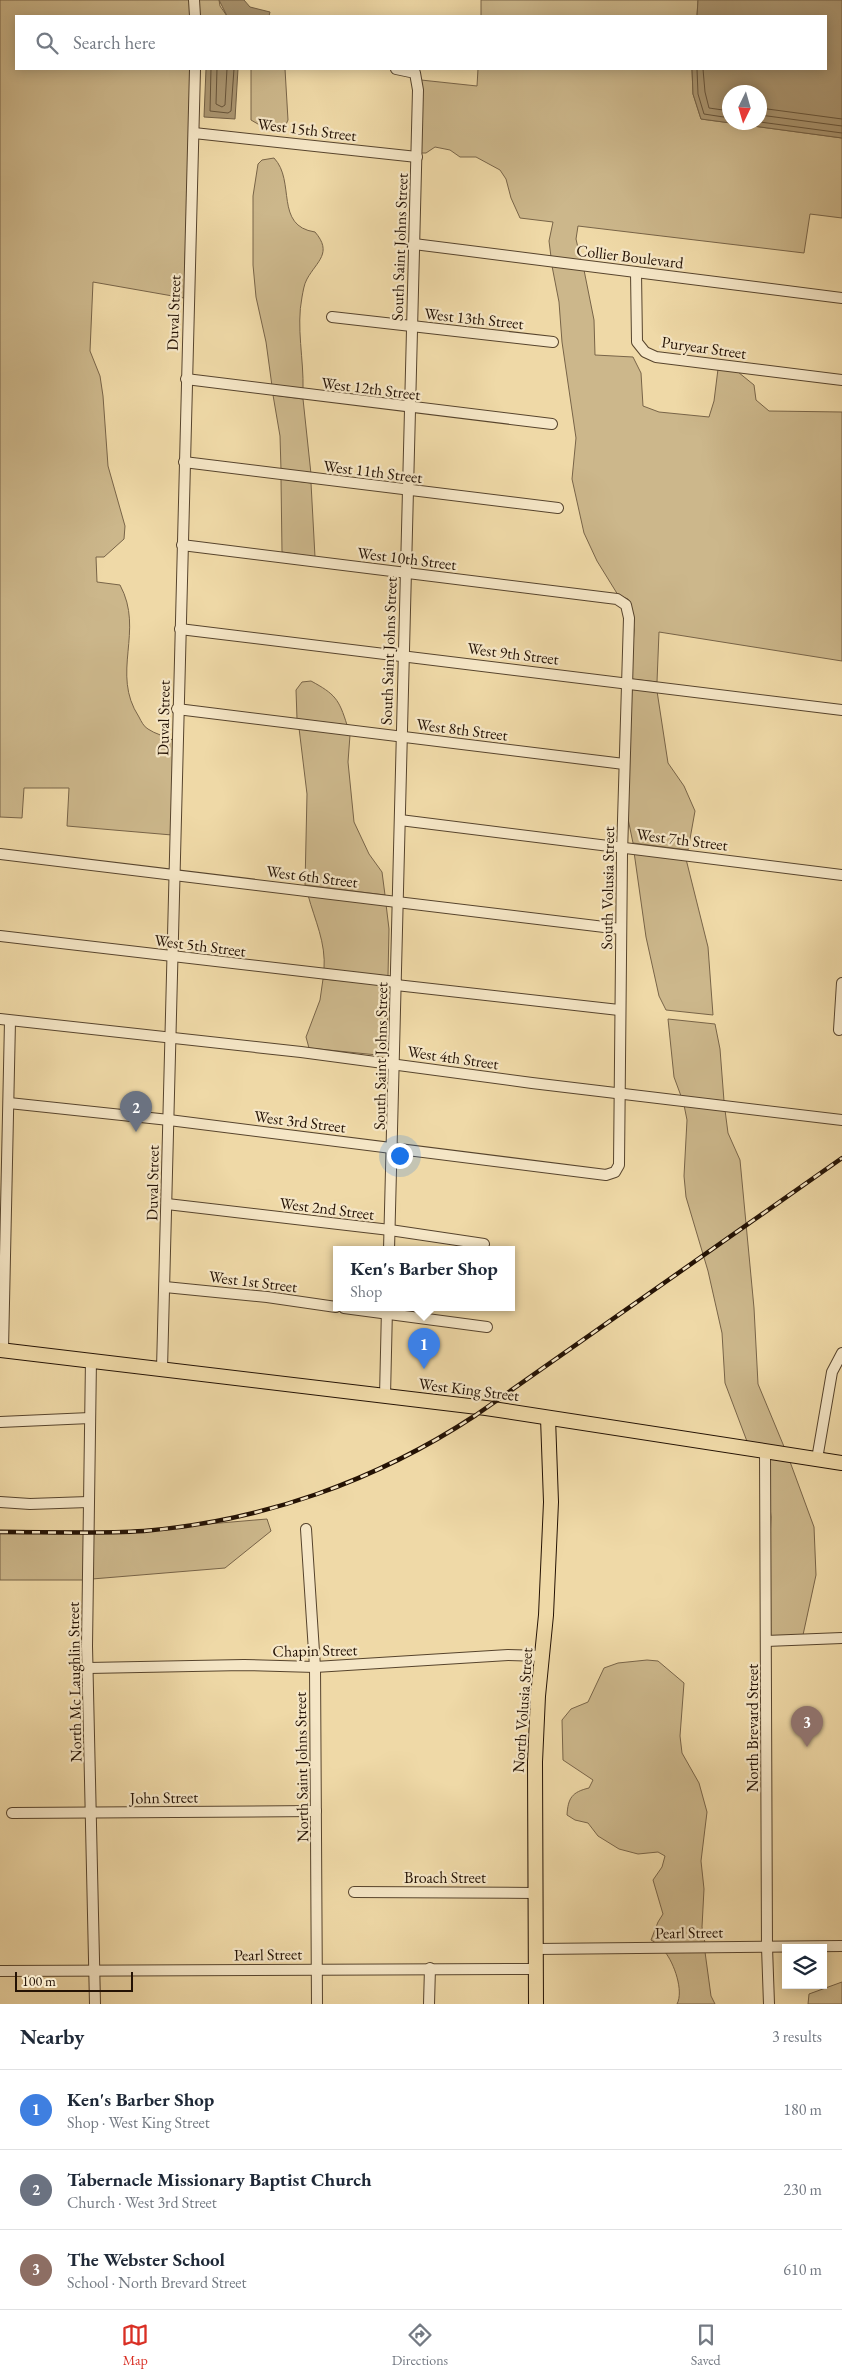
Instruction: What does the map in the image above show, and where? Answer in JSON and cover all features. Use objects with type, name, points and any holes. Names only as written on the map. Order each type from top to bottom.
[{"type":"main road","name":"West King Street","points":[[2,1350],[91,1359],[486,1408],[842,1463]]},
{"type":"main road","name":"North Volusia Street","points":[[536,2004],[535,1762],[546,1615],[551,1502],[548,1418]]},
{"type":"street","points":[[194,0],[195,15]]},
{"type":"street","name":"Duval Street","points":[[162,1368],[175,874],[177,708],[195,70]]},
{"type":"street","name":"South Saint Johns Street","points":[[390,1246],[403,655],[417,157],[417,79],[415,73],[401,70]]},
{"type":"street","name":"West 15th Street","points":[[194,133],[417,157]]},
{"type":"street","name":"Collier Boulevard","points":[[414,244],[842,298]]},
{"type":"street","name":"Puryear Street","points":[[636,272],[637,342],[645,352],[656,357],[842,380]]},
{"type":"street","name":"West 13th Street","points":[[332,317],[553,342]]},
{"type":"street","name":"West 12th Street","points":[[186,379],[552,424]]},
{"type":"street","name":"West 11th Street","points":[[184,462],[558,508]]},
{"type":"street","name":"West 10th Street","points":[[182,545],[617,599],[626,605]]},
{"type":"street","name":"South Volusia Street","points":[[615,1172],[619,1165],[620,928],[629,618],[626,605]]},
{"type":"street","name":"West 9th Street","points":[[180,629],[842,710]]},
{"type":"street","name":"West 8th Street","points":[[177,708],[624,764]]},
{"type":"street","name":"West 7th Street","points":[[400,820],[842,874]]},
{"type":"street","name":"West 6th Street","points":[[0,854],[620,928]]},
{"type":"street","name":"West 5th Street","points":[[0,936],[619,1010]]},
{"type":"street","points":[[839,1030],[842,983]]},
{"type":"street","points":[[2,1350],[9,1103],[5,1020]]},
{"type":"street","name":"West 4th Street","points":[[5,1020],[301,1052],[842,1120]]},
{"type":"street","name":"West 3rd Street","points":[[9,1103],[169,1120],[606,1175],[615,1172]]},
{"type":"street","name":"West 2nd Street","points":[[167,1204],[390,1230],[484,1244]]},
{"type":"street","name":"West 1st Street","points":[[165,1287],[258,1296],[333,1307]]},
{"type":"street","points":[[385,1396],[387,1311],[487,1327]]},
{"type":"street","points":[[817,1459],[832,1372],[841,1356]]},
{"type":"street","name":"North Mc Laughlin Street","points":[[91,1359],[88,1502],[88,1668],[95,2004]]},
{"type":"street","points":[[0,1422],[90,1418]]},
{"type":"street","name":"North Brevard Street","points":[[766,1451],[767,1947],[770,2004]]},
{"type":"street","points":[[0,1502],[30,1504],[88,1502]]},
{"type":"street","name":"North Saint Johns Street","points":[[306,1529],[315,1667],[317,2004]]},
{"type":"street","points":[[766,1641],[842,1638]]},
{"type":"street","name":"Chapin Street","points":[[88,1668],[244,1665],[315,1667],[508,1655],[542,1656]]},
{"type":"street","name":"John Street","points":[[12,1813],[316,1810]]},
{"type":"street","name":"Broach Street","points":[[354,1892],[536,1893]]},
{"type":"street","name":"Pearl Street","points":[[536,1949],[842,1946]]},
{"type":"street","points":[[429,2004],[430,1968]]},
{"type":"street","name":"Pearl Street","points":[[0,1971],[536,1969]]},
{"type":"shaded area","points":[[0,0],[190,0],[191,15],[15,15],[15,70],[191,70],[184,298],[93,282],[90,351],[100,376],[108,466],[125,526],[124,539],[104,557],[96,557],[97,582],[120,585],[127,602],[129,635],[127,684],[131,701],[145,727],[173,740],[172,835],[67,826],[69,788],[24,788],[22,818],[0,817]]},
{"type":"shaded area","points":[[198,0],[219,0],[220,6],[226,15],[199,15]]},
{"type":"shaded area","points":[[481,0],[698,0],[697,15],[481,15]]},
{"type":"shaded area","points":[[251,70],[285,70],[288,120],[283,131],[270,131],[251,120]]},
{"type":"shaded area","points":[[478,70],[692,70],[693,94],[701,119],[722,122],[722,130],[767,130],[767,128],[842,138],[842,218],[810,214],[804,253],[578,226],[576,239],[581,261],[551,257],[549,241],[553,222],[520,218],[511,198],[506,179],[500,170],[476,157],[460,157],[450,150],[435,147],[426,153],[421,153],[421,80],[477,86]]},
{"type":"shaded area","points":[[274,158],[284,178],[287,201],[294,221],[302,228],[315,232],[323,246],[322,257],[305,283],[300,308],[303,390],[272,386],[266,342],[256,297],[253,265],[253,196],[258,164],[262,160]]},
{"type":"shaded area","points":[[552,266],[584,270],[594,320],[595,355],[633,357],[641,373],[643,406],[659,412],[709,417],[714,401],[718,369],[738,372],[754,385],[756,400],[769,411],[842,412],[842,661],[659,632],[657,682],[631,679],[634,630],[631,604],[628,599],[618,595],[597,561],[584,533],[572,479],[576,438],[562,342],[559,302]]},
{"type":"shaded area","points":[[273,395],[303,399],[311,474],[281,470],[280,436]]},
{"type":"shaded area","points":[[281,479],[311,483],[315,557],[282,552]]},
{"type":"shaded area","points":[[311,681],[335,698],[347,725],[297,719],[296,690],[302,682]]},
{"type":"shaded area","points":[[631,688],[657,691],[668,763],[684,786],[695,811],[688,850],[633,843],[627,814]]},
{"type":"shaded area","points":[[299,728],[350,735],[348,762],[354,822],[369,854],[382,872],[385,895],[305,885],[307,794]]},
{"type":"shaded area","points":[[634,852],[686,859],[708,947],[713,1015],[666,1010],[659,996],[646,937]]},
{"type":"shaded area","points":[[308,895],[386,904],[389,929],[388,976],[324,970],[322,941]]},
{"type":"shaded area","points":[[323,979],[388,985],[387,1056],[309,1048],[306,1037],[320,1000]]},
{"type":"shaded area","points":[[668,1019],[715,1024],[720,1049],[724,1101],[681,1096],[674,1077]]},
{"type":"shaded area","points":[[684,1105],[725,1110],[728,1133],[740,1160],[754,1308],[758,1384],[785,1449],[748,1444],[725,1383],[722,1333],[708,1271],[686,1197],[684,1176],[687,1120]]},
{"type":"shaded area","points":[[769,1456],[789,1459],[814,1527],[816,1575],[803,1635],[770,1636],[769,1565],[771,1517]]},
{"type":"shaded area","points":[[267,1519],[271,1531],[225,1568],[92,1579],[91,1531],[126,1531]]},
{"type":"shaded area","points":[[0,1530],[84,1531],[84,1580],[0,1580]]},
{"type":"shaded area","points":[[647,1660],[658,1661],[684,1683],[680,1736],[682,1753],[699,1783],[707,1812],[701,1861],[704,1889],[702,1927],[705,1943],[656,1943],[651,1940],[663,1914],[653,1880],[662,1867],[665,1856],[658,1852],[638,1854],[619,1849],[598,1836],[588,1823],[575,1820],[567,1815],[568,1804],[572,1797],[589,1788],[593,1780],[563,1760],[562,1720],[571,1709],[588,1702],[604,1668],[618,1663]]},
{"type":"shaded area","points":[[665,1952],[705,1952],[711,1996],[715,2004],[677,2004],[679,1985],[672,1963]]},
{"type":"shaded area","points":[[842,1982],[842,2004],[808,2004],[809,1994]]},
{"type":"water","points":[[219,0],[244,0],[250,7],[270,12],[269,15],[226,15]]},
{"type":"water","points":[[698,0],[842,0],[842,138],[767,128],[767,85],[722,85],[722,122],[701,119],[693,94],[692,70],[827,70],[827,15],[697,15]]},
{"type":"water","points":[[206,70],[238,70],[235,119],[204,117]]},
{"type":"railway","points":[[0,1532],[126,1532],[188,1526],[232,1518],[317,1494],[399,1460],[438,1439],[476,1415],[842,1158]]},
{"type":"place","name":"Tabernacle Missionary Baptist Church","points":[[136,1132]]},
{"type":"place","name":"Ken's Barber Shop","points":[[424,1369]]},
{"type":"place","name":"The Webster School","points":[[807,1747]]}]
